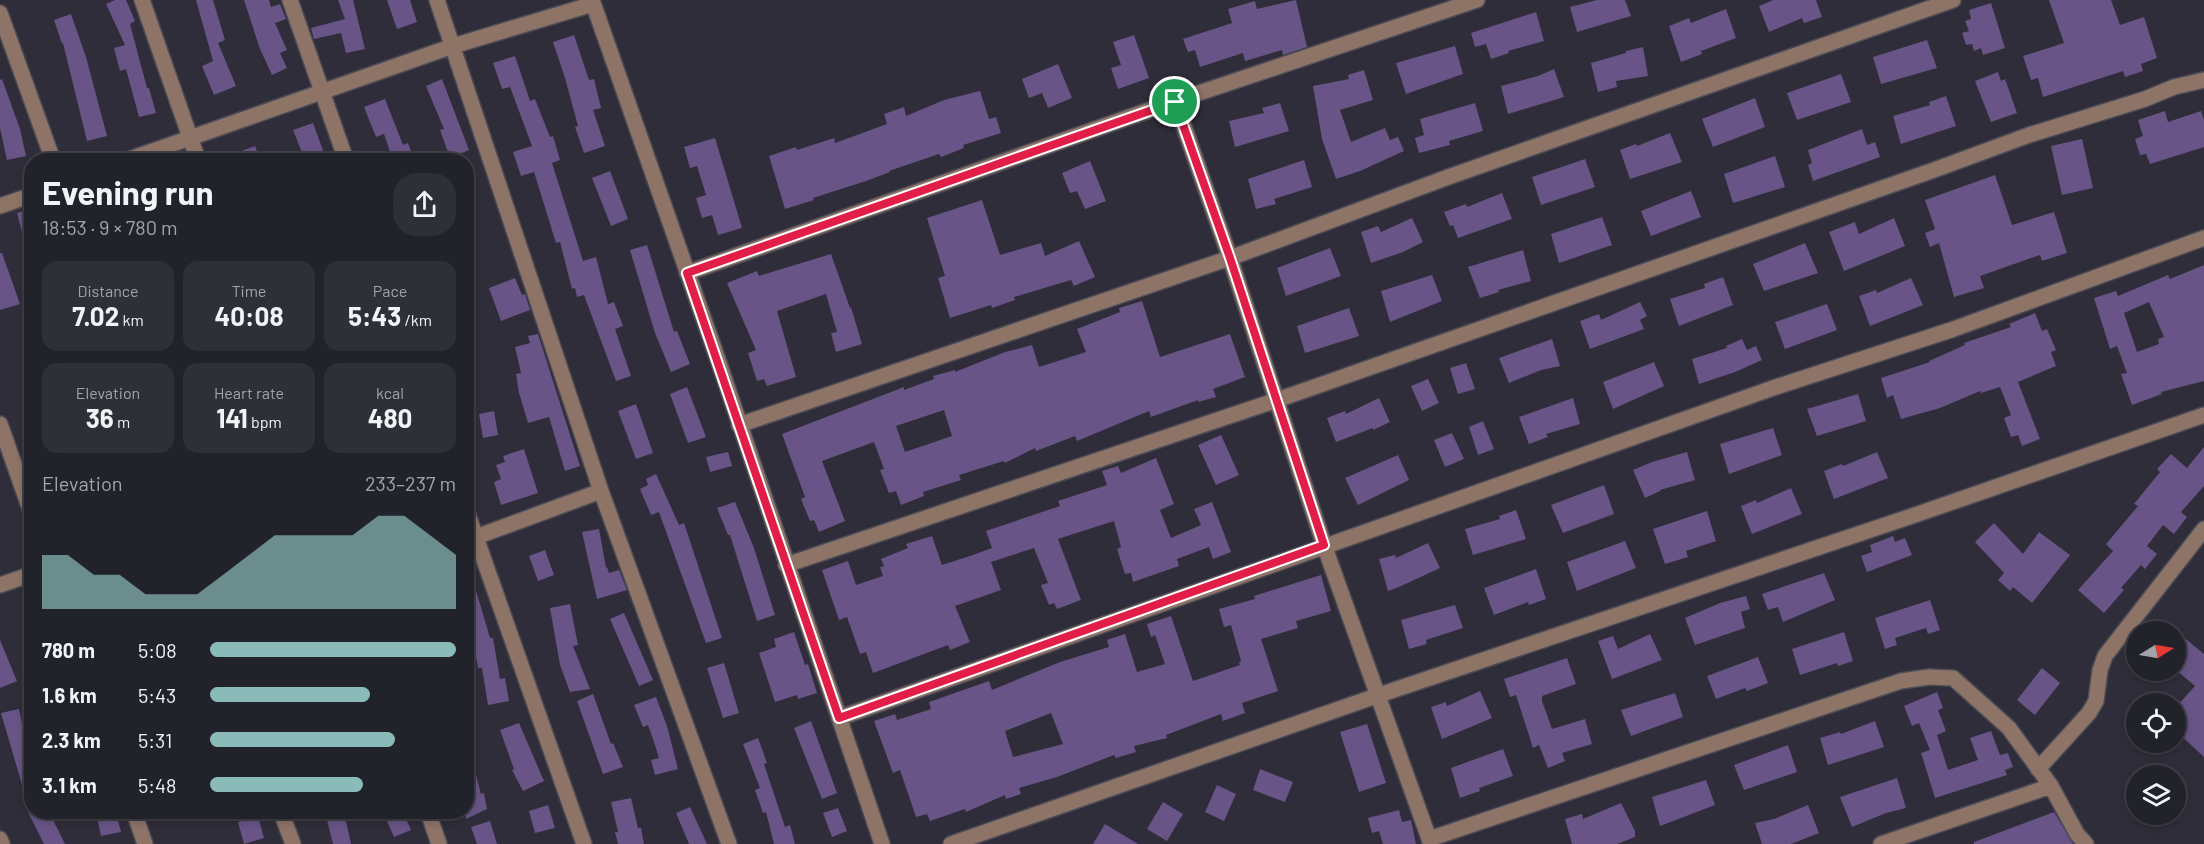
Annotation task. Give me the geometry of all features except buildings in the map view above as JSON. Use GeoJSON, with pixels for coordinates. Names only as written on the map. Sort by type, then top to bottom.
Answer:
{"type":"FeatureCollection","features":[{"type":"Feature","properties":{"kind":"street"},"geometry":{"type":"LineString","coordinates":[[142,0],[195,153]]}},
{"type":"Feature","properties":{"kind":"street"},"geometry":{"type":"LineString","coordinates":[[290,0],[344,153]]}},
{"type":"Feature","properties":{"kind":"street"},"geometry":{"type":"LineString","coordinates":[[437,0],[601,490],[729,844]]}},
{"type":"Feature","properties":{"kind":"street"},"geometry":{"type":"LineString","coordinates":[[687,273],[1175,102],[1477,0]]}},
{"type":"Feature","properties":{"kind":"street"},"geometry":{"type":"LineString","coordinates":[[739,425],[1230,258],[1451,176],[1953,0]]}},
{"type":"Feature","properties":{"kind":"street"},"geometry":{"type":"LineString","coordinates":[[147,153],[453,46],[593,2],[882,844]]}},
{"type":"Feature","properties":{"kind":"street"},"geometry":{"type":"LineString","coordinates":[[0,13],[50,153]]}},
{"type":"Feature","properties":{"kind":"street"},"geometry":{"type":"LineString","coordinates":[[786,565],[1276,400],[2029,135],[2145,99],[2174,87],[2204,80]]}},
{"type":"Feature","properties":{"kind":"street"},"geometry":{"type":"LineString","coordinates":[[1175,102],[1230,258],[1324,545],[1430,842],[1902,681],[1929,676],[1953,678],[2009,728],[2051,786],[2077,834],[2086,844]]}},
{"type":"Feature","properties":{"kind":"street"},"geometry":{"type":"LineString","coordinates":[[0,206],[24,198]]}},
{"type":"Feature","properties":{"kind":"street"},"geometry":{"type":"LineString","coordinates":[[839,718],[1773,388],[1951,330],[2204,238]]}},
{"type":"Feature","properties":{"kind":"street"},"geometry":{"type":"LineString","coordinates":[[951,844],[1379,695],[2204,415]]}},
{"type":"Feature","properties":{"kind":"street"},"geometry":{"type":"LineString","coordinates":[[0,424],[24,492]]}},
{"type":"Feature","properties":{"kind":"street"},"geometry":{"type":"LineString","coordinates":[[476,537],[601,490]]}},
{"type":"Feature","properties":{"kind":"street"},"geometry":{"type":"LineString","coordinates":[[2038,769],[2089,713],[2096,701],[2105,656],[2204,529]]}},
{"type":"Feature","properties":{"kind":"street"},"geometry":{"type":"LineString","coordinates":[[474,531],[584,844]]}},
{"type":"Feature","properties":{"kind":"street"},"geometry":{"type":"LineString","coordinates":[[0,585],[24,577]]}},
{"type":"Feature","properties":{"kind":"street"},"geometry":{"type":"LineString","coordinates":[[1881,844],[2051,786]]}},
{"type":"Feature","properties":{"kind":"street"},"geometry":{"type":"LineString","coordinates":[[136,819],[145,844]]}},
{"type":"Feature","properties":{"kind":"street"},"geometry":{"type":"LineString","coordinates":[[284,819],[293,844]]}},
{"type":"Feature","properties":{"kind":"street"},"geometry":{"type":"LineString","coordinates":[[430,819],[439,844]]}},
{"type":"Feature","properties":{"kind":"street"},"geometry":{"type":"LineString","coordinates":[[0,839],[2,844]]}},
{"type":"Feature","properties":{"kind":"route"},"geometry":{"type":"LineString","coordinates":[[1175,102],[1230,258],[1324,545],[839,718],[687,273],[1175,102]]}}]}
